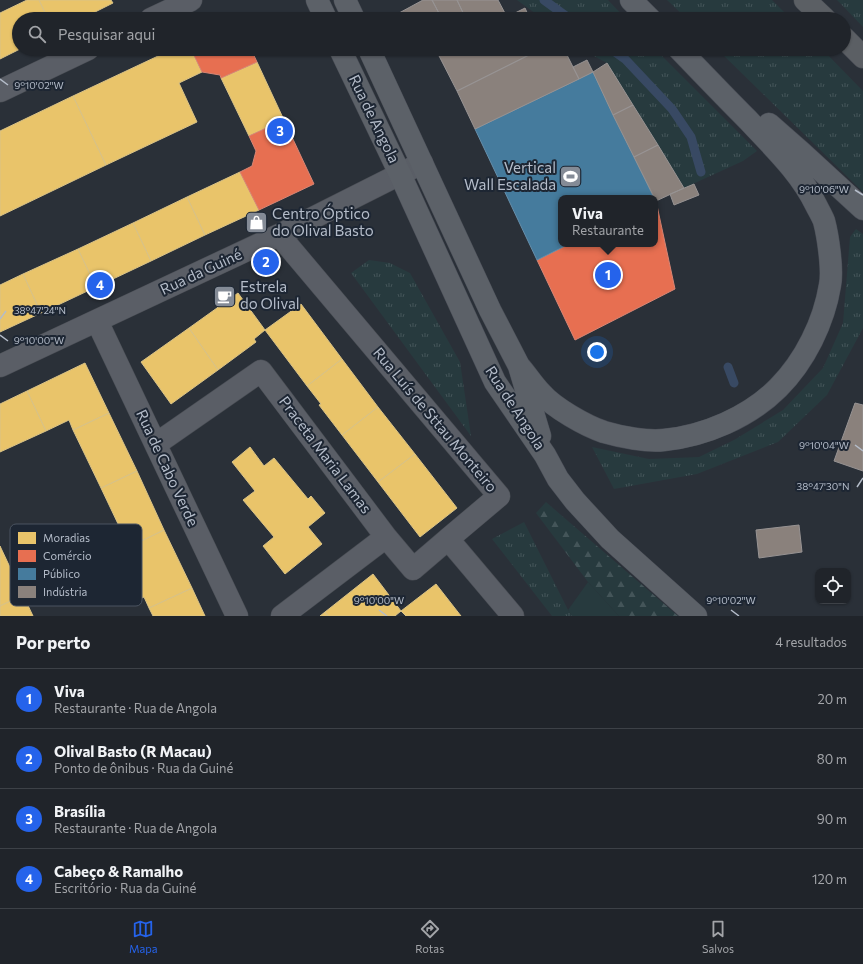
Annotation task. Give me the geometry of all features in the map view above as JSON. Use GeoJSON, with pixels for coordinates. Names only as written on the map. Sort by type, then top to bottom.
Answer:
{"type":"FeatureCollection","features":[{"type":"Feature","properties":{"kind":"highway"},"geometry":{"type":"LineString","coordinates":[[805,0],[818,12]]}},
{"type":"Feature","properties":{"kind":"highway"},"geometry":{"type":"LineString","coordinates":[[851,45],[863,57]]}},
{"type":"Feature","properties":{"kind":"main road"},"geometry":{"type":"LineString","coordinates":[[317,0],[323,12]]}},
{"type":"Feature","properties":{"kind":"main road"},"geometry":{"type":"LineString","coordinates":[[345,0],[351,12]]}},
{"type":"Feature","properties":{"kind":"main road"},"geometry":{"type":"LineString","coordinates":[[631,0],[643,12]]}},
{"type":"Feature","properties":{"kind":"main road","name":"Rua de Angola"},"geometry":{"type":"LineString","coordinates":[[343,56],[400,174],[495,382],[545,455]]}},
{"type":"Feature","properties":{"kind":"main road","name":"Rua de Angola"},"geometry":{"type":"LineString","coordinates":[[372,56],[490,310],[519,366],[545,455]]}},
{"type":"Feature","properties":{"kind":"main road"},"geometry":{"type":"LineString","coordinates":[[519,366],[542,395],[563,411],[579,420],[604,432],[634,438],[663,440],[694,434],[725,424],[754,407],[778,388],[798,364],[812,340],[824,309],[830,283],[829,250],[824,220],[811,194],[789,163],[686,56]]}},
{"type":"Feature","properties":{"kind":"main road"},"geometry":{"type":"LineString","coordinates":[[690,56],[802,153],[863,209]]}},
{"type":"Feature","properties":{"kind":"main road"},"geometry":{"type":"LineString","coordinates":[[545,455],[558,479],[575,501],[610,539],[696,616]]}},
{"type":"Feature","properties":{"kind":"street"},"geometry":{"type":"LineString","coordinates":[[166,12],[191,0]]}},
{"type":"Feature","properties":{"kind":"street"},"geometry":{"type":"LineString","coordinates":[[0,91],[73,56]]}},
{"type":"Feature","properties":{"kind":"street","name":"Rua da Guiné"},"geometry":{"type":"LineString","coordinates":[[0,366],[279,235],[422,163]]}},
{"type":"Feature","properties":{"kind":"street","name":"Rua Luís de Sttau Monteiro"},"geometry":{"type":"LineString","coordinates":[[279,235],[499,496],[448,539]]}},
{"type":"Feature","properties":{"kind":"street","name":"Rua de Cabo Verde"},"geometry":{"type":"LineString","coordinates":[[97,321],[237,616]]}},
{"type":"Feature","properties":{"kind":"street","name":"Praceta Maria Lamas"},"geometry":{"type":"LineString","coordinates":[[156,444],[261,371],[386,537]]}},
{"type":"Feature","properties":{"kind":"street"},"geometry":{"type":"LineString","coordinates":[[282,616],[386,537],[413,569],[448,539],[513,616]]}},
{"type":"Feature","properties":{"kind":"green space"},"geometry":{"type":"Polygon","coordinates":[[[517,0],[608,0],[619,12],[533,12],[517,0]]]}},
{"type":"Feature","properties":{"kind":"green space"},"geometry":{"type":"Polygon","coordinates":[[[667,0],[772,0],[784,12],[680,12],[667,0]]]}},
{"type":"Feature","properties":{"kind":"green space"},"geometry":{"type":"Polygon","coordinates":[[[837,0],[863,0],[863,27],[851,14],[851,12],[849,12],[837,0]]]}},
{"type":"Feature","properties":{"kind":"green space"},"geometry":{"type":"Polygon","coordinates":[[[594,56],[662,56],[757,151],[743,161],[684,188],[607,63],[594,56]]]}},
{"type":"Feature","properties":{"kind":"green space"},"geometry":{"type":"Polygon","coordinates":[[[724,56],[829,56],[863,91],[863,192],[724,56]]]}},
{"type":"Feature","properties":{"kind":"green space"},"geometry":{"type":"Polygon","coordinates":[[[856,229],[863,234],[863,328],[827,395],[778,442],[697,474],[614,489],[592,447],[649,459],[699,457],[734,440],[783,410],[823,368],[843,323],[850,237],[856,229]]]}},
{"type":"Feature","properties":{"kind":"green space"},"geometry":{"type":"Polygon","coordinates":[[[369,260],[390,263],[410,273],[460,362],[471,436],[351,273],[369,260]]]}},
{"type":"Feature","properties":{"kind":"green space"},"geometry":{"type":"Polygon","coordinates":[[[546,502],[678,616],[619,616],[588,582],[536,513],[546,502]]]}},
{"type":"Feature","properties":{"kind":"green space"},"geometry":{"type":"Polygon","coordinates":[[[524,522],[572,616],[552,616],[492,539],[524,522]]]}},
{"type":"Feature","properties":{"kind":"green space"},"geometry":{"type":"Polygon","coordinates":[[[588,582],[619,616],[572,616],[568,610],[588,582]]]}},
{"type":"Feature","properties":{"kind":"building: Moradias"},"geometry":{"type":"Polygon","coordinates":[[[27,0],[39,0],[45,12],[12,12],[12,53],[0,59],[0,13],[27,0]]]}},
{"type":"Feature","properties":{"kind":"building: Moradias"},"geometry":{"type":"Polygon","coordinates":[[[39,0],[111,0],[113,3],[95,12],[45,12],[39,0]]]}},
{"type":"Feature","properties":{"kind":"building: Moradias"},"geometry":{"type":"Polygon","coordinates":[[[158,56],[194,56],[202,72],[179,83],[197,122],[106,165],[73,96],[158,56]]]}},
{"type":"Feature","properties":{"kind":"building: Moradias"},"geometry":{"type":"Polygon","coordinates":[[[257,62],[284,120],[249,136],[221,78],[257,62]]]}},
{"type":"Feature","properties":{"kind":"building: Moradias"},"geometry":{"type":"Polygon","coordinates":[[[73,96],[106,165],[0,216],[0,131],[73,96]]]}},
{"type":"Feature","properties":{"kind":"building: Moradias"},"geometry":{"type":"Polygon","coordinates":[[[240,172],[259,210],[205,235],[187,197],[240,172]]]}},
{"type":"Feature","properties":{"kind":"building: Moradias"},"geometry":{"type":"Polygon","coordinates":[[[187,197],[205,235],[151,261],[133,223],[187,197]]]}},
{"type":"Feature","properties":{"kind":"building: Moradias"},"geometry":{"type":"Polygon","coordinates":[[[133,223],[151,261],[96,287],[78,249],[133,223]]]}},
{"type":"Feature","properties":{"kind":"building: Moradias"},"geometry":{"type":"Polygon","coordinates":[[[78,249],[96,287],[41,313],[23,274],[78,249]]]}},
{"type":"Feature","properties":{"kind":"building: Moradias"},"geometry":{"type":"Polygon","coordinates":[[[23,274],[41,313],[0,332],[0,285],[23,274]]]}},
{"type":"Feature","properties":{"kind":"building: Moradias"},"geometry":{"type":"Polygon","coordinates":[[[238,293],[265,330],[254,339],[256,342],[218,370],[189,328],[238,293]]]}},
{"type":"Feature","properties":{"kind":"building: Moradias"},"geometry":{"type":"Polygon","coordinates":[[[301,304],[342,359],[307,386],[265,330],[301,304]]]}},
{"type":"Feature","properties":{"kind":"building: Moradias"},"geometry":{"type":"Polygon","coordinates":[[[189,328],[218,370],[171,404],[141,362],[189,328]]]}},
{"type":"Feature","properties":{"kind":"building: Moradias"},"geometry":{"type":"Polygon","coordinates":[[[342,359],[378,407],[342,435],[319,405],[321,404],[307,386],[342,359]]]}},
{"type":"Feature","properties":{"kind":"building: Moradias"},"geometry":{"type":"Polygon","coordinates":[[[85,363],[109,413],[73,430],[69,420],[46,431],[27,391],[85,363]]]}},
{"type":"Feature","properties":{"kind":"building: Moradias"},"geometry":{"type":"Polygon","coordinates":[[[27,391],[46,431],[0,452],[0,404],[27,391]]]}},
{"type":"Feature","properties":{"kind":"building: Moradias"},"geometry":{"type":"Polygon","coordinates":[[[378,407],[415,454],[378,482],[342,435],[378,407]]]}},
{"type":"Feature","properties":{"kind":"building: Moradias"},"geometry":{"type":"Polygon","coordinates":[[[109,413],[137,471],[101,488],[73,430],[109,413]]]}},
{"type":"Feature","properties":{"kind":"building: Moradias"},"geometry":{"type":"Polygon","coordinates":[[[250,447],[264,466],[274,458],[308,499],[311,496],[325,513],[308,527],[322,544],[285,574],[263,546],[274,537],[243,500],[255,491],[232,462],[250,447]]]}},
{"type":"Feature","properties":{"kind":"building: Moradias"},"geometry":{"type":"Polygon","coordinates":[[[415,454],[457,508],[420,537],[378,482],[415,454]]]}},
{"type":"Feature","properties":{"kind":"building: Moradias"},"geometry":{"type":"Polygon","coordinates":[[[137,471],[164,530],[142,541],[142,524],[118,524],[101,488],[137,471]]]}},
{"type":"Feature","properties":{"kind":"building: Moradias"},"geometry":{"type":"Polygon","coordinates":[[[164,530],[192,588],[149,608],[144,597],[142,598],[142,541],[164,530]]]}},
{"type":"Feature","properties":{"kind":"building: Moradias"},"geometry":{"type":"Polygon","coordinates":[[[0,546],[10,567],[10,601],[0,606],[0,546]]]}},
{"type":"Feature","properties":{"kind":"building: Moradias"},"geometry":{"type":"Polygon","coordinates":[[[373,574],[401,611],[395,616],[328,616],[325,612],[373,574]]]}},
{"type":"Feature","properties":{"kind":"building: Moradias"},"geometry":{"type":"Polygon","coordinates":[[[436,584],[461,616],[406,616],[401,611],[436,584]]]}},
{"type":"Feature","properties":{"kind":"building: Moradias"},"geometry":{"type":"Polygon","coordinates":[[[192,588],[205,616],[153,616],[149,608],[192,588]]]}},
{"type":"Feature","properties":{"kind":"building: Moradias"},"geometry":{"type":"Polygon","coordinates":[[[10,601],[10,606],[28,606],[33,616],[0,616],[0,606],[10,601]]]}},
{"type":"Feature","properties":{"kind":"building: Moradias"},"geometry":{"type":"Polygon","coordinates":[[[325,612],[328,616],[320,616],[325,612]]]}},
{"type":"Feature","properties":{"kind":"building: Comércio"},"geometry":{"type":"Polygon","coordinates":[[[194,56],[254,56],[257,62],[221,78],[220,75],[202,72],[194,56]]]}},
{"type":"Feature","properties":{"kind":"building: Comércio"},"geometry":{"type":"Polygon","coordinates":[[[284,120],[314,184],[259,210],[240,172],[252,166],[256,151],[249,136],[284,120]]]}},
{"type":"Feature","properties":{"kind":"building: Comércio"},"geometry":{"type":"Polygon","coordinates":[[[658,210],[675,289],[575,340],[537,260],[563,247],[658,247],[658,210]]]}},
{"type":"Feature","properties":{"kind":"building: Público","name":"Vertical Wall Escalada"},"geometry":{"type":"Polygon","coordinates":[[[593,72],[653,195],[558,195],[558,247],[563,247],[537,260],[475,129],[593,72]]]}},
{"type":"Feature","properties":{"kind":"building: Indústria"},"geometry":{"type":"Polygon","coordinates":[[[423,0],[432,0],[438,12],[401,12],[423,0]]]}},
{"type":"Feature","properties":{"kind":"building: Indústria"},"geometry":{"type":"Polygon","coordinates":[[[432,0],[457,0],[463,12],[438,12],[432,0]]]}},
{"type":"Feature","properties":{"kind":"building: Indústria"},"geometry":{"type":"Polygon","coordinates":[[[457,0],[498,0],[504,12],[463,12],[457,0]]]}},
{"type":"Feature","properties":{"kind":"building: Indústria"},"geometry":{"type":"Polygon","coordinates":[[[525,8],[527,12],[517,12],[525,8]]]}},
{"type":"Feature","properties":{"kind":"building: Indústria"},"geometry":{"type":"Polygon","coordinates":[[[439,56],[527,56],[457,91],[439,56]]]}},
{"type":"Feature","properties":{"kind":"building: Indústria"},"geometry":{"type":"Polygon","coordinates":[[[527,56],[568,56],[579,79],[475,129],[457,91],[527,56]]]}},
{"type":"Feature","properties":{"kind":"building: Indústria"},"geometry":{"type":"Polygon","coordinates":[[[587,60],[593,72],[579,79],[573,67],[587,60]]]}},
{"type":"Feature","properties":{"kind":"building: Indústria"},"geometry":{"type":"Polygon","coordinates":[[[607,63],[633,105],[613,115],[593,72],[607,63]]]}},
{"type":"Feature","properties":{"kind":"building: Indústria"},"geometry":{"type":"Polygon","coordinates":[[[633,105],[658,145],[634,157],[613,115],[633,105]]]}},
{"type":"Feature","properties":{"kind":"building: Indústria"},"geometry":{"type":"Polygon","coordinates":[[[658,145],[684,188],[658,200],[658,195],[653,195],[634,157],[658,145]]]}},
{"type":"Feature","properties":{"kind":"building: Indústria"},"geometry":{"type":"Polygon","coordinates":[[[694,184],[699,195],[674,205],[670,194],[694,184]]]}},
{"type":"Feature","properties":{"kind":"building: Indústria"},"geometry":{"type":"Polygon","coordinates":[[[855,403],[863,405],[863,471],[834,461],[855,403]]]}},
{"type":"Feature","properties":{"kind":"building: Indústria"},"geometry":{"type":"Polygon","coordinates":[[[799,525],[802,552],[759,558],[756,530],[799,525]]]}},
{"type":"Feature","properties":{"kind":"waterway"},"geometry":{"type":"LineString","coordinates":[[544,0],[560,12]]}},
{"type":"Feature","properties":{"kind":"waterway"},"geometry":{"type":"LineString","coordinates":[[621,56],[672,109],[691,137],[701,172]]}},
{"type":"Feature","properties":{"kind":"waterway"},"geometry":{"type":"LineString","coordinates":[[728,367],[734,383]]}},
{"type":"Feature","properties":{"kind":"place","name":"Brasília"},"geometry":{"type":"Point","coordinates":[280,131]}},
{"type":"Feature","properties":{"kind":"place","name":"Vertical Wall Escalada"},"geometry":{"type":"Point","coordinates":[571,177]}},
{"type":"Feature","properties":{"kind":"place","name":"Centro Óptico do Olival Basto"},"geometry":{"type":"Point","coordinates":[256,223]}},
{"type":"Feature","properties":{"kind":"place","name":"Olival Basto (R Macau)"},"geometry":{"type":"Point","coordinates":[266,262]}},
{"type":"Feature","properties":{"kind":"place","name":"Viva"},"geometry":{"type":"Point","coordinates":[608,275]}},
{"type":"Feature","properties":{"kind":"place","name":"Cabeço & Ramalho"},"geometry":{"type":"Point","coordinates":[100,285]}},
{"type":"Feature","properties":{"kind":"place","name":"Estrela do Olival"},"geometry":{"type":"Point","coordinates":[225,296]}}]}
